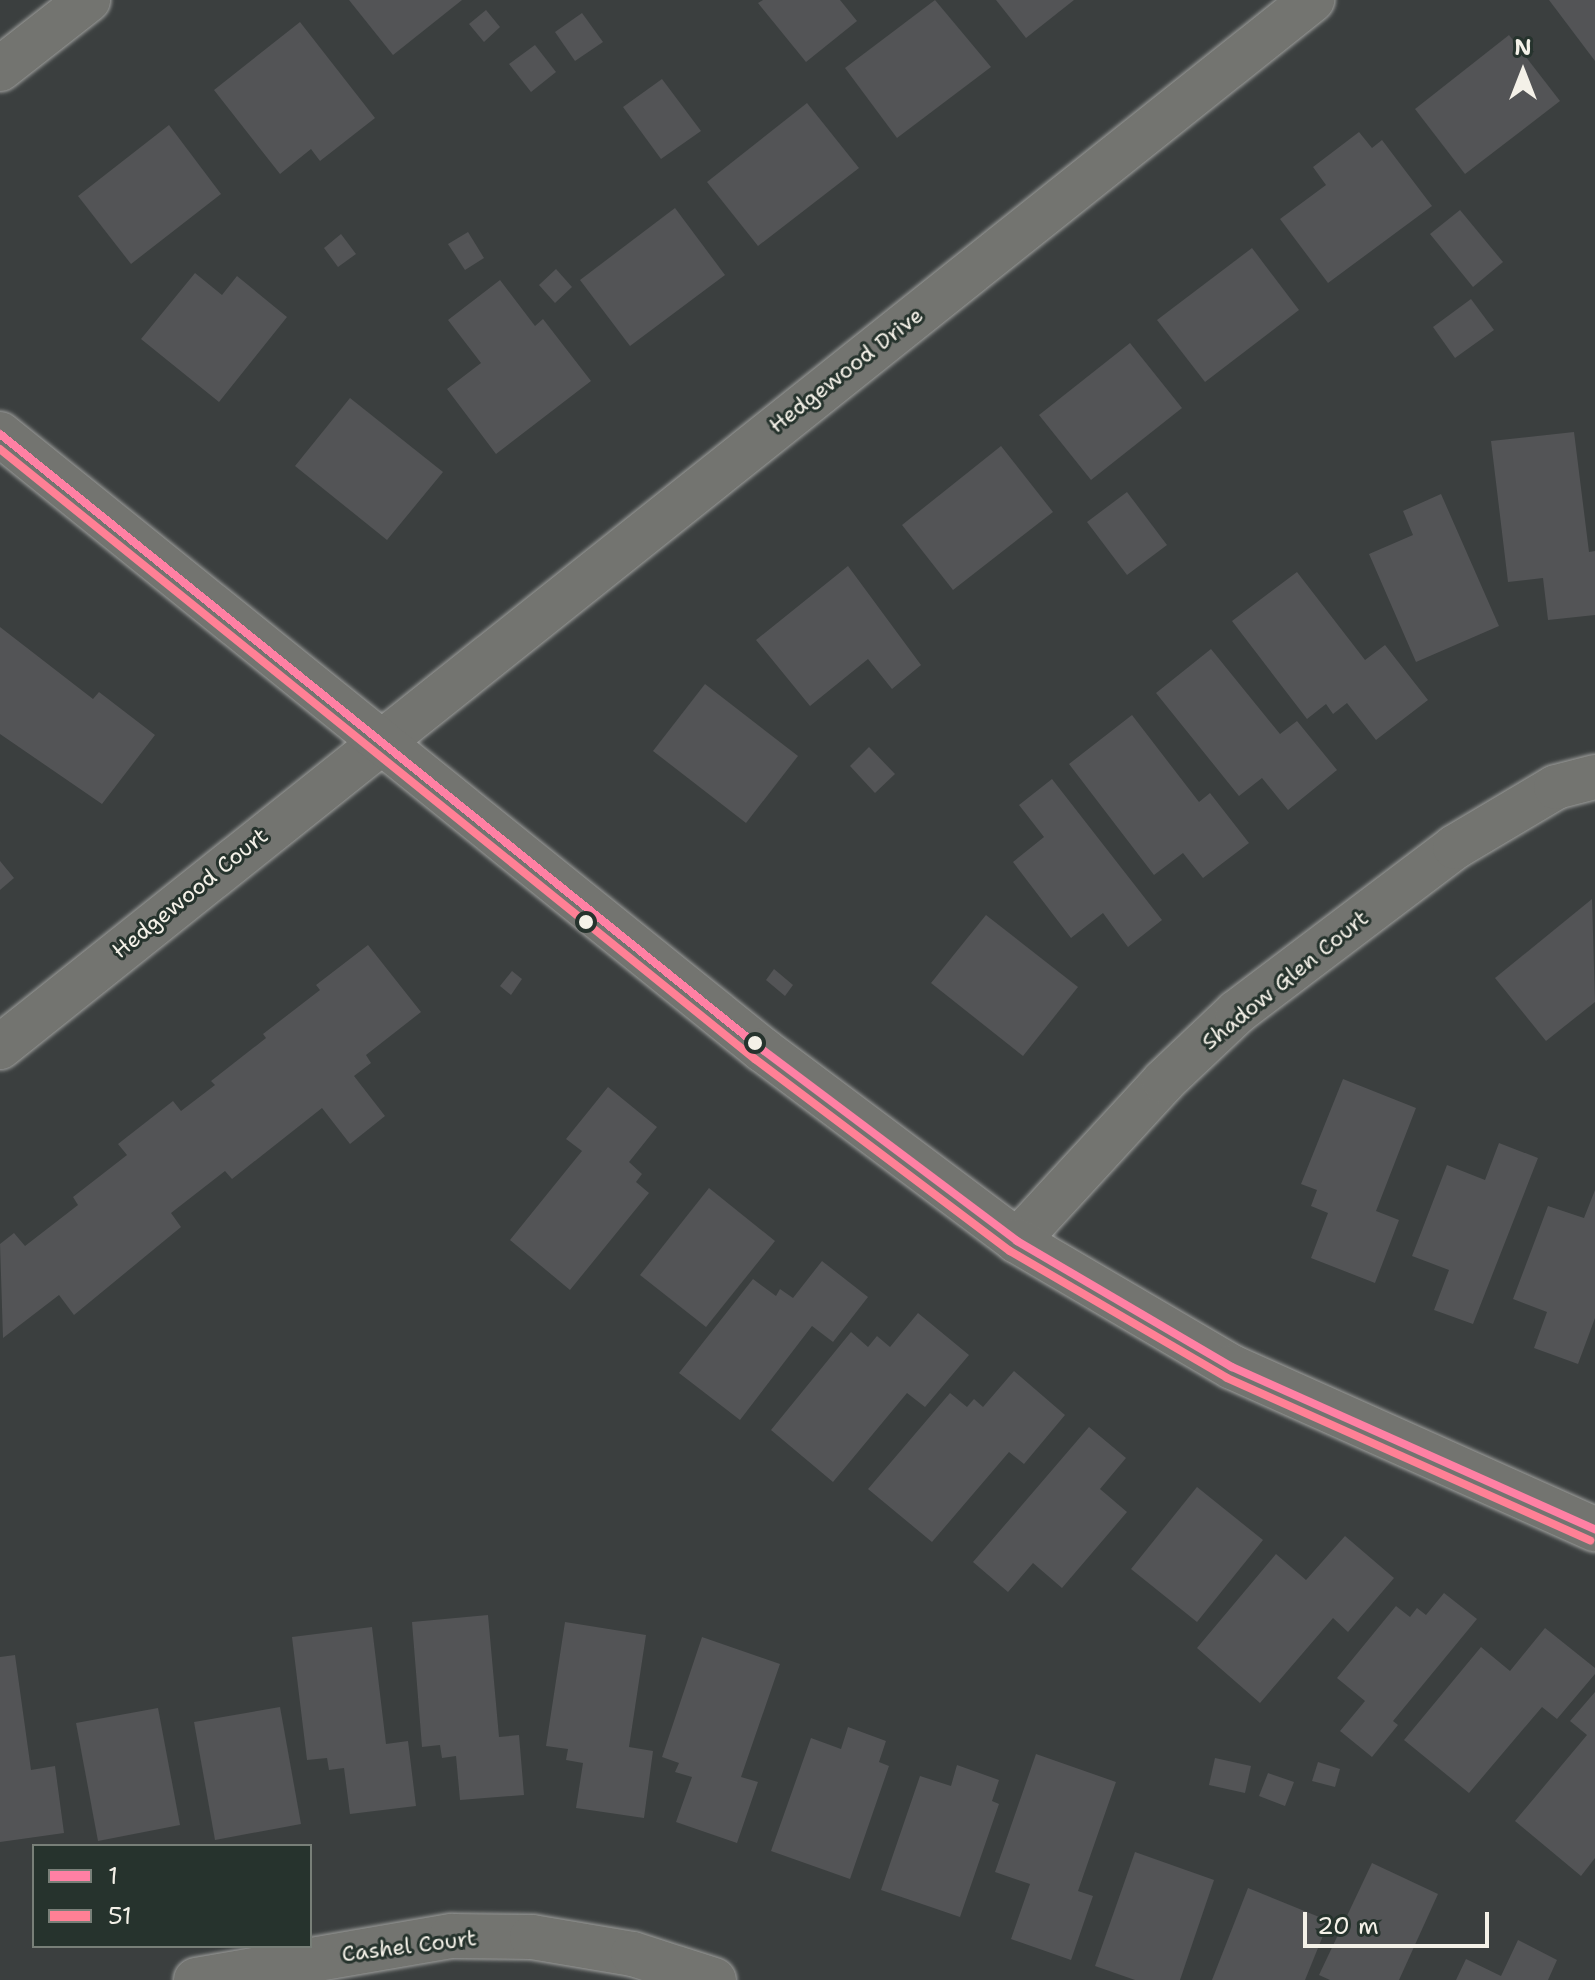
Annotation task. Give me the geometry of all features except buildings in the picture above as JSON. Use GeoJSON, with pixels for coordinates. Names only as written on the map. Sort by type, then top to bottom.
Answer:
{"type":"FeatureCollection","features":[{"type":"Feature","properties":{"kind":"street"},"geometry":{"type":"LineString","coordinates":[[0,69],[88,0]]}},
{"type":"Feature","properties":{"kind":"street","name":"Hedgewood Drive"},"geometry":{"type":"LineString","coordinates":[[381,739],[1312,0]]}},
{"type":"Feature","properties":{"kind":"street"},"geometry":{"type":"LineString","coordinates":[[0,434],[763,1050],[1017,1241],[1232,1367],[1595,1529]]}},
{"type":"Feature","properties":{"kind":"street","name":"Hedgewood Court"},"geometry":{"type":"LineString","coordinates":[[0,1047],[381,739]]}},
{"type":"Feature","properties":{"kind":"street","name":"Shadow Glen Court"},"geometry":{"type":"LineString","coordinates":[[1017,1241],[1164,1081],[1237,1012],[1455,847],[1556,787],[1595,777]]}},
{"type":"Feature","properties":{"kind":"street","name":"Cashel Court"},"geometry":{"type":"LineString","coordinates":[[196,1980],[452,1936],[532,1937],[604,1949],[714,1980]]}},
{"type":"Feature","properties":{"kind":"transit line","name":"1"},"geometry":{"type":"LineString","coordinates":[[0,434],[763,1050],[1017,1241],[1232,1367],[1595,1529]]}},
{"type":"Feature","properties":{"kind":"transit line","name":"51"},"geometry":{"type":"LineString","coordinates":[[0,449],[755,1059],[1010,1251],[1227,1378],[1590,1540]]}}]}
